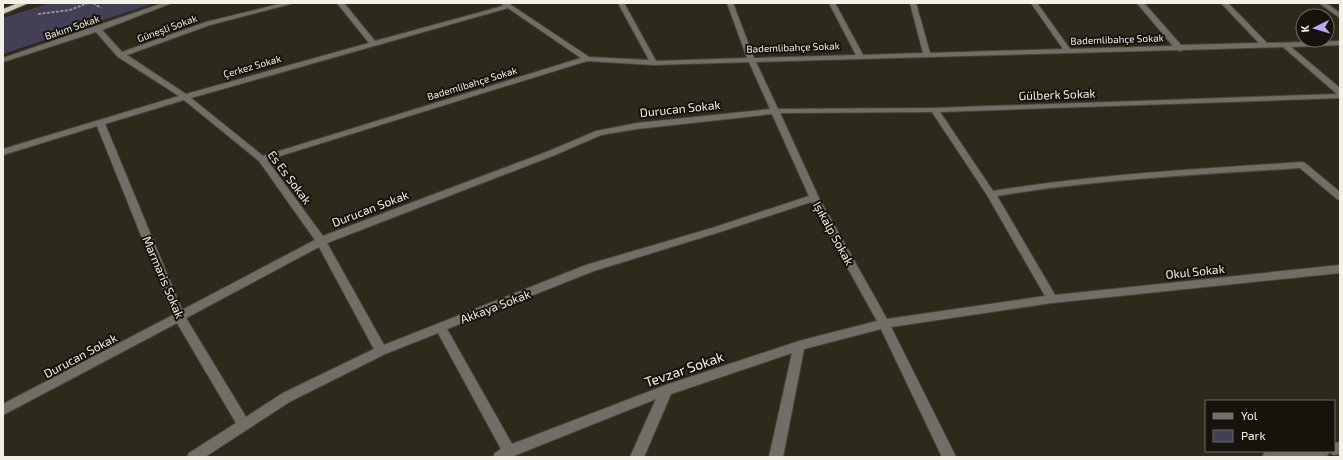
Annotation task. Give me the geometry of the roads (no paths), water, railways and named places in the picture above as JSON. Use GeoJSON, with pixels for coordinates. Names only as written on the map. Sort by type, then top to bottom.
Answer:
{"type":"FeatureCollection","features":[{"type":"Feature","properties":{"kind":"highway"},"geometry":{"type":"LineString","coordinates":[[3,8],[21,3]]}},
{"type":"Feature","properties":{"kind":"highway"},"geometry":{"type":"LineString","coordinates":[[3,12],[25,3]]}},
{"type":"Feature","properties":{"kind":"street","name":"Bakım Sokak"},"geometry":{"type":"LineString","coordinates":[[3,60],[97,29],[169,3]]}},
{"type":"Feature","properties":{"kind":"street","name":"Güneşli Sokak"},"geometry":{"type":"LineString","coordinates":[[122,55],[208,24],[291,3]]}},
{"type":"Feature","properties":{"kind":"street"},"geometry":{"type":"LineString","coordinates":[[340,3],[373,44]]}},
{"type":"Feature","properties":{"kind":"street"},"geometry":{"type":"LineString","coordinates":[[621,3],[654,63]]}},
{"type":"Feature","properties":{"kind":"street","name":"Işıkalp Sokak"},"geometry":{"type":"LineString","coordinates":[[730,3],[751,59],[814,198],[884,324],[949,457]]}},
{"type":"Feature","properties":{"kind":"street"},"geometry":{"type":"LineString","coordinates":[[832,3],[860,56]]}},
{"type":"Feature","properties":{"kind":"street"},"geometry":{"type":"LineString","coordinates":[[913,3],[928,55]]}},
{"type":"Feature","properties":{"kind":"street"},"geometry":{"type":"LineString","coordinates":[[1034,3],[1069,52]]}},
{"type":"Feature","properties":{"kind":"street"},"geometry":{"type":"LineString","coordinates":[[1140,3],[1180,49]]}},
{"type":"Feature","properties":{"kind":"street"},"geometry":{"type":"LineString","coordinates":[[1224,3],[1265,45]]}},
{"type":"Feature","properties":{"kind":"street"},"geometry":{"type":"LineString","coordinates":[[1322,3],[1340,16]]}},
{"type":"Feature","properties":{"kind":"street"},"geometry":{"type":"LineString","coordinates":[[506,5],[587,59]]}},
{"type":"Feature","properties":{"kind":"street","name":"Çerkez Sokak"},"geometry":{"type":"LineString","coordinates":[[3,152],[185,97],[506,5]]}},
{"type":"Feature","properties":{"kind":"street","name":"Es Es Sokak"},"geometry":{"type":"LineString","coordinates":[[97,29],[122,55],[185,97],[262,159],[321,241],[381,351]]}},
{"type":"Feature","properties":{"kind":"street","name":"Bademlibahçe Sokak"},"geometry":{"type":"LineString","coordinates":[[262,159],[587,59],[654,63],[860,56],[1180,49],[1340,43]]}},
{"type":"Feature","properties":{"kind":"street"},"geometry":{"type":"LineString","coordinates":[[1285,45],[1340,92]]}},
{"type":"Feature","properties":{"kind":"street","name":"Gülberk Sokak"},"geometry":{"type":"LineString","coordinates":[[775,111],[934,110],[1340,96]]}},
{"type":"Feature","properties":{"kind":"street"},"geometry":{"type":"LineString","coordinates":[[934,110],[991,194],[1052,299]]}},
{"type":"Feature","properties":{"kind":"street","name":"Durucan Sokak"},"geometry":{"type":"LineString","coordinates":[[3,410],[321,241],[545,156],[599,133],[637,126],[775,111]]}},
{"type":"Feature","properties":{"kind":"street","name":"Marmaris Sokak"},"geometry":{"type":"LineString","coordinates":[[100,122],[179,316],[244,424]]}},
{"type":"Feature","properties":{"kind":"street"},"geometry":{"type":"LineString","coordinates":[[991,194],[1051,184],[1134,176],[1302,165],[1340,197]]}},
{"type":"Feature","properties":{"kind":"street","name":"Akkaya Sokak"},"geometry":{"type":"LineString","coordinates":[[194,457],[287,398],[381,351],[590,268],[716,230],[814,198]]}},
{"type":"Feature","properties":{"kind":"street","name":"Okul Sokak"},"geometry":{"type":"LineString","coordinates":[[884,324],[1052,299],[1340,269]]}},
{"type":"Feature","properties":{"kind":"street","name":"Tevzar Sokak"},"geometry":{"type":"LineString","coordinates":[[505,454],[666,390],[799,346],[884,324]]}},
{"type":"Feature","properties":{"kind":"street"},"geometry":{"type":"LineString","coordinates":[[440,327],[505,454]]}},
{"type":"Feature","properties":{"kind":"street"},"geometry":{"type":"LineString","coordinates":[[776,457],[799,346]]}},
{"type":"Feature","properties":{"kind":"street"},"geometry":{"type":"LineString","coordinates":[[637,457],[666,390]]}},
{"type":"Feature","properties":{"kind":"street"},"geometry":{"type":"LineString","coordinates":[[1269,457],[1317,454]]}}]}
